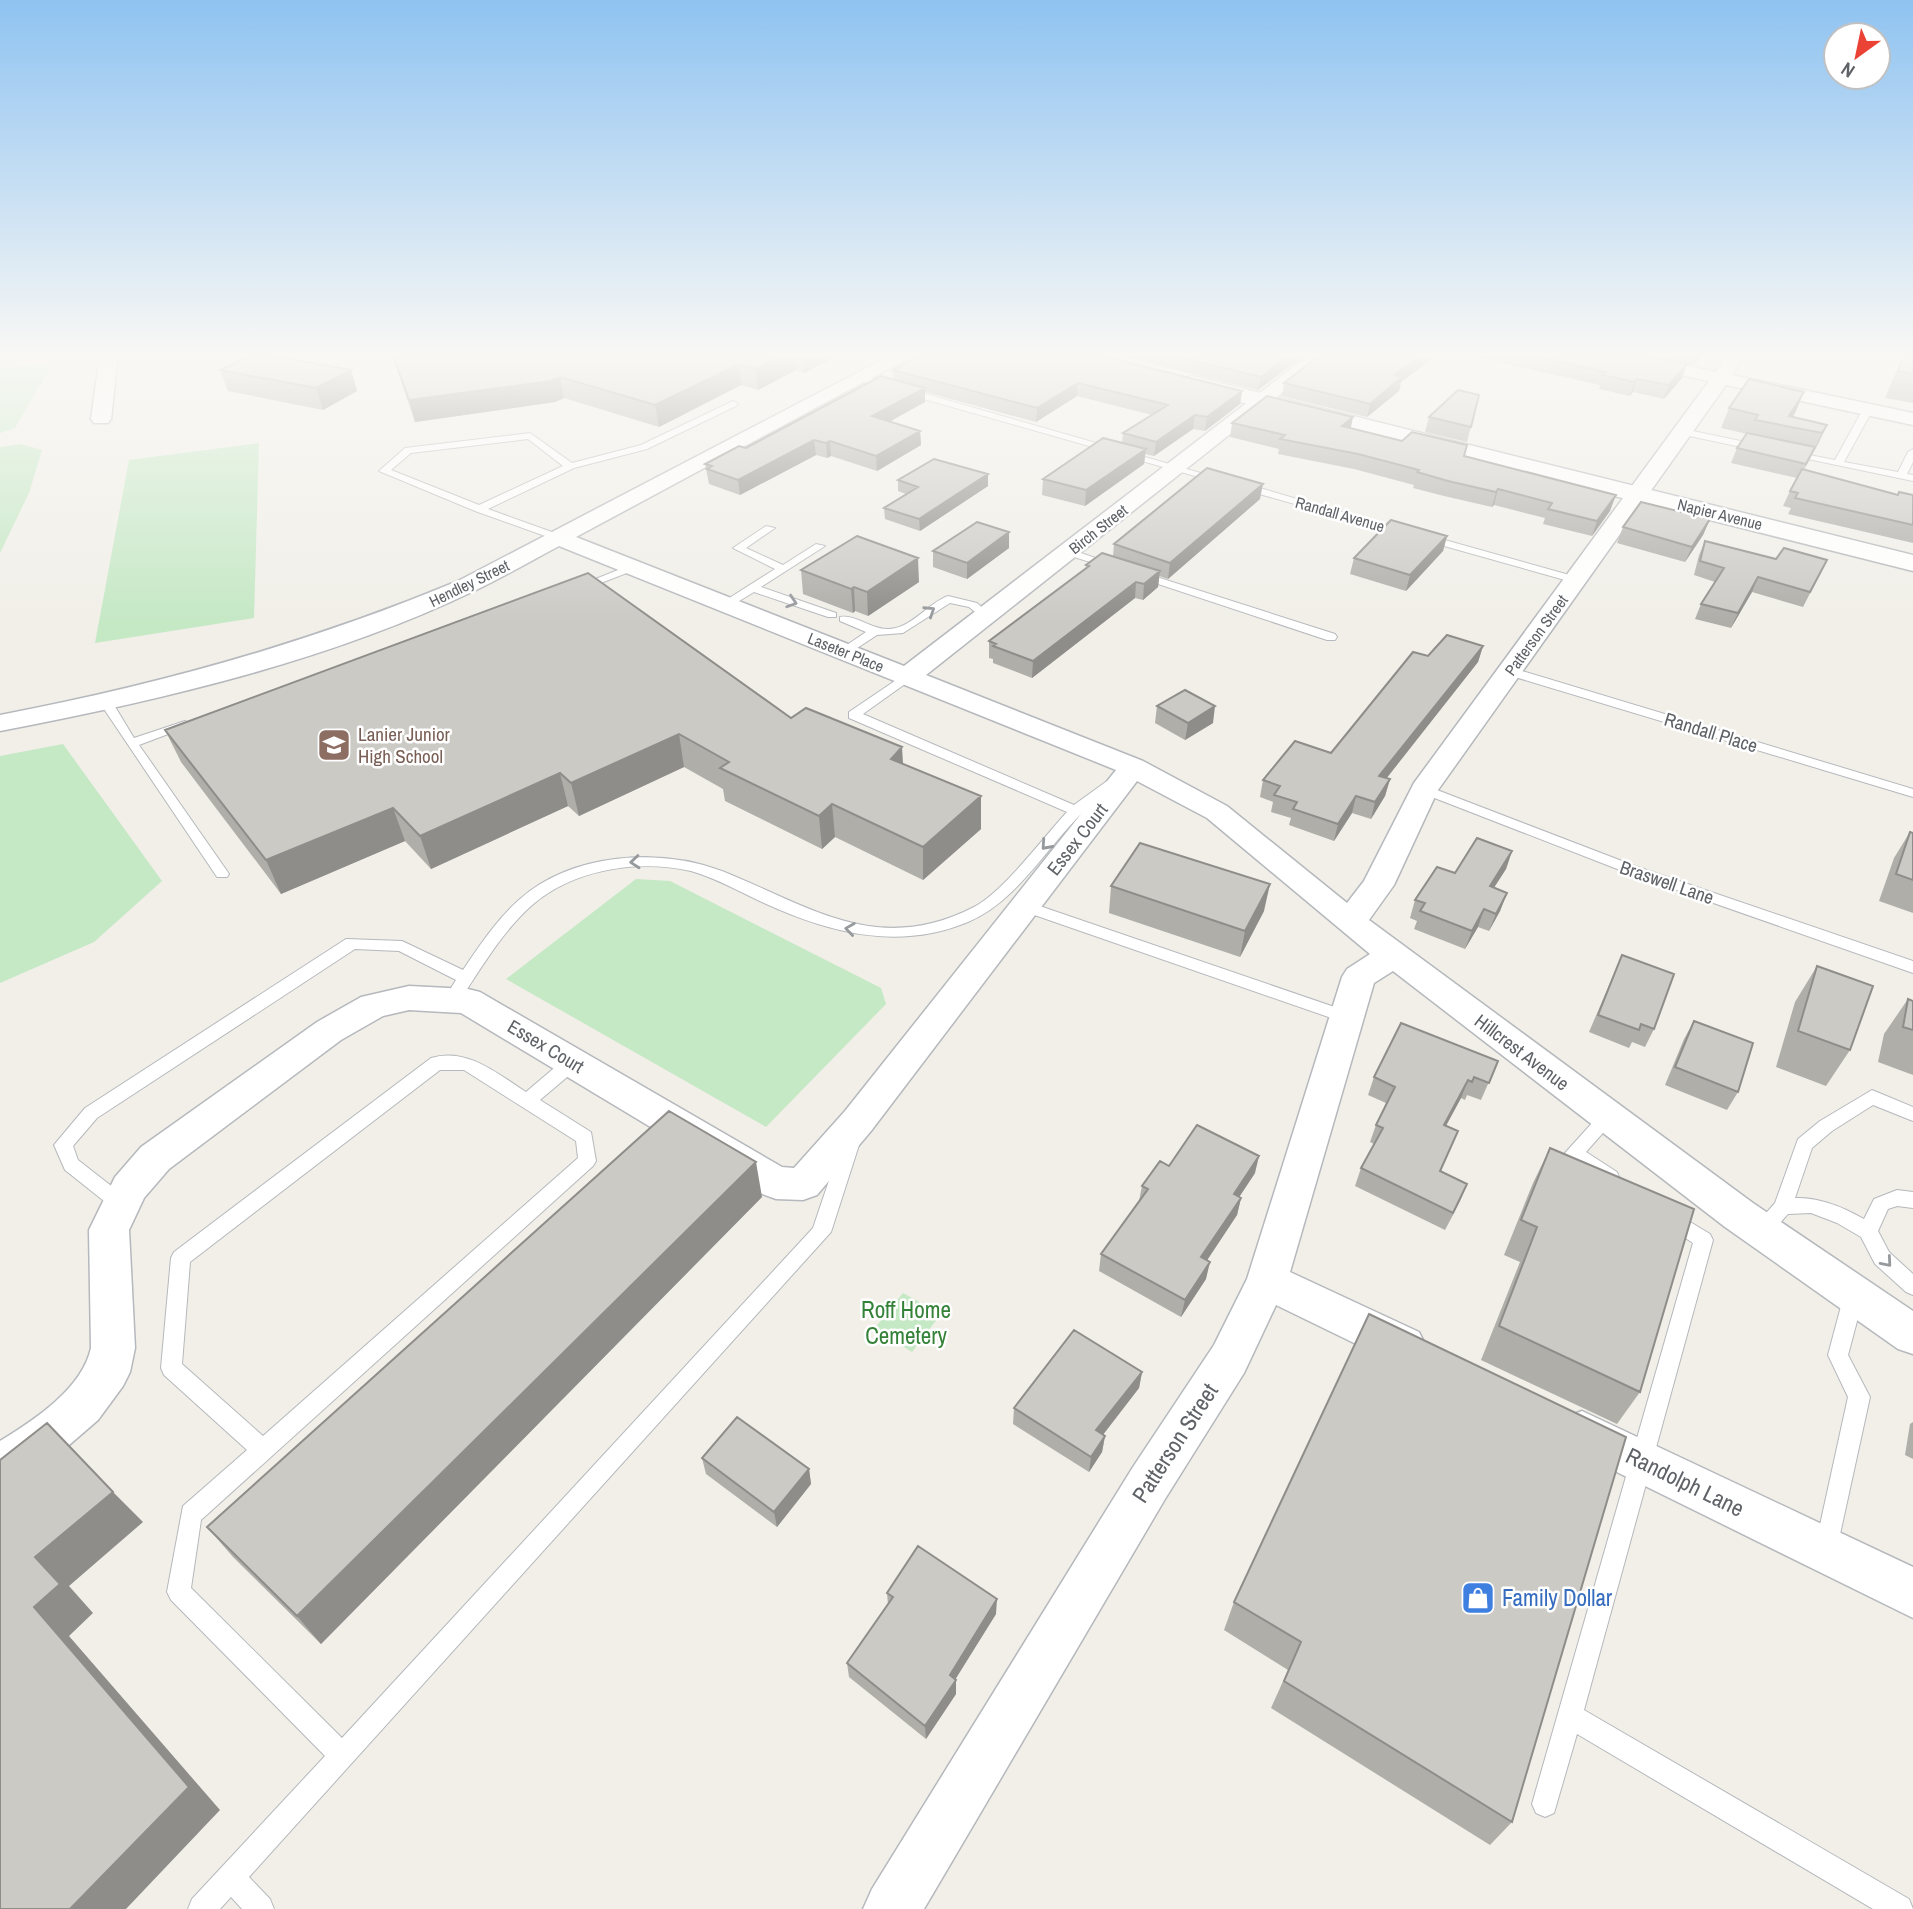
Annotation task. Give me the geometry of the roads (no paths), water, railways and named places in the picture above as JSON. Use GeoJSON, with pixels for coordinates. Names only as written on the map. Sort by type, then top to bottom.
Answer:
{"type":"FeatureCollection","features":[{"type":"Feature","properties":{"kind":"street","name":"Hendley Street"},"geometry":{"type":"LineString","coordinates":[[0,723],[106,703],[200,681],[312,648],[420,607],[559,538],[736,444]]}},
{"type":"Feature","properties":{"kind":"street","name":"Birch Street"},"geometry":{"type":"LineString","coordinates":[[908,676],[1207,444]]}},
{"type":"Feature","properties":{"kind":"street","name":"Napier Avenue"},"geometry":{"type":"LineString","coordinates":[[1436,444],[1913,563]]}},
{"type":"Feature","properties":{"kind":"street","name":"Patterson Street"},"geometry":{"type":"LineString","coordinates":[[1350,922],[1378,885],[1424,789],[1674,444]]}},
{"type":"Feature","properties":{"kind":"street","name":"Laseter Place"},"geometry":{"type":"LineString","coordinates":[[559,538],[1133,767]]}},
{"type":"Feature","properties":{"kind":"street","name":"Essex Court"},"geometry":{"type":"LineString","coordinates":[[0,1467],[38,1443],[82,1405],[108,1372],[113,1348],[109,1230],[129,1188],[155,1158],[329,1031],[373,1006],[459,988],[468,1001],[776,1183],[803,1184],[858,1121],[1133,767]]}},
{"type":"Feature","properties":{"kind":"street","name":"Hillcrest Avenue"},"geometry":{"type":"LineString","coordinates":[[1133,767],[1217,812],[1350,922],[1608,1117],[1772,1219],[1854,1295],[1913,1335]]}},
{"type":"Feature","properties":{"kind":"street","name":"Patterson Street"},"geometry":{"type":"LineString","coordinates":[[892,1909],[1149,1483],[1229,1359],[1267,1281],[1359,977],[1393,955]]}},
{"type":"Feature","properties":{"kind":"street"},"geometry":{"type":"LineString","coordinates":[[1267,1281],[1441,1364]]}},
{"type":"Feature","properties":{"kind":"street","name":"Randolph Lane"},"geometry":{"type":"LineString","coordinates":[[1541,1412],[1913,1593]]}},
{"type":"Feature","properties":{"kind":"lane"},"geometry":{"type":"LineString","coordinates":[[460,444],[408,450],[384,471],[559,538]]}},
{"type":"Feature","properties":{"kind":"lane"},"geometry":{"type":"LineString","coordinates":[[541,444],[570,466]]}},
{"type":"Feature","properties":{"kind":"lane"},"geometry":{"type":"LineString","coordinates":[[479,509],[570,466],[649,444]]}},
{"type":"Feature","properties":{"kind":"lane","name":"Randall Avenue"},"geometry":{"type":"LineString","coordinates":[[1092,444],[1576,580]]}},
{"type":"Feature","properties":{"kind":"lane"},"geometry":{"type":"LineString","coordinates":[[1742,444],[1913,478]]}},
{"type":"Feature","properties":{"kind":"lane"},"geometry":{"type":"LineString","coordinates":[[1838,464],[1849,444]]}},
{"type":"Feature","properties":{"kind":"lane"},"geometry":{"type":"LineString","coordinates":[[1901,476],[1913,452]]}},
{"type":"Feature","properties":{"kind":"lane"},"geometry":{"type":"LineString","coordinates":[[770,528],[738,548],[783,569]]}},
{"type":"Feature","properties":{"kind":"lane"},"geometry":{"type":"LineString","coordinates":[[727,604],[820,546]]}},
{"type":"Feature","properties":{"kind":"lane"},"geometry":{"type":"LineString","coordinates":[[1068,552],[1121,569]]}},
{"type":"Feature","properties":{"kind":"lane"},"geometry":{"type":"LineString","coordinates":[[568,593],[633,567]]}},
{"type":"Feature","properties":{"kind":"lane"},"geometry":{"type":"LineString","coordinates":[[1134,573],[1331,637]]}},
{"type":"Feature","properties":{"kind":"lane"},"geometry":{"type":"LineString","coordinates":[[752,588],[838,617],[873,632],[894,634],[948,599],[959,599],[973,605],[985,616]]}},
{"type":"Feature","properties":{"kind":"lane"},"geometry":{"type":"LineString","coordinates":[[844,651],[873,632]]}},
{"type":"Feature","properties":{"kind":"lane","name":"Randall Place"},"geometry":{"type":"LineString","coordinates":[[1509,671],[1913,793]]}},
{"type":"Feature","properties":{"kind":"lane"},"geometry":{"type":"LineString","coordinates":[[908,676],[854,715],[1076,811]]}},
{"type":"Feature","properties":{"kind":"lane"},"geometry":{"type":"LineString","coordinates":[[106,703],[222,874]]}},
{"type":"Feature","properties":{"kind":"lane"},"geometry":{"type":"LineString","coordinates":[[131,743],[203,720]]}},
{"type":"Feature","properties":{"kind":"lane"},"geometry":{"type":"LineString","coordinates":[[121,1204],[71,1165],[64,1146],[91,1113],[352,943],[402,946],[459,988],[495,936],[528,901],[561,881],[592,870],[640,860],[683,864],[715,874],[782,908],[839,928],[884,933],[933,928],[994,902],[1076,811],[1133,767]]}},
{"type":"Feature","properties":{"kind":"lane","name":"Braswell Lane"},"geometry":{"type":"LineString","coordinates":[[1424,789],[1630,869],[1913,967]]}},
{"type":"Feature","properties":{"kind":"lane"},"geometry":{"type":"LineString","coordinates":[[1025,906],[1346,1017]]}},
{"type":"Feature","properties":{"kind":"lane"},"geometry":{"type":"LineString","coordinates":[[526,1101],[573,1062]]}},
{"type":"Feature","properties":{"kind":"lane"},"geometry":{"type":"LineString","coordinates":[[263,1450],[171,1368],[181,1258],[437,1063],[467,1064],[584,1138],[587,1161],[263,1450],[191,1514],[179,1592],[341,1755]]}},
{"type":"Feature","properties":{"kind":"lane"},"geometry":{"type":"LineString","coordinates":[[1772,1219],[1804,1144],[1826,1126],[1872,1097],[1913,1114]]}},
{"type":"Feature","properties":{"kind":"lane"},"geometry":{"type":"LineString","coordinates":[[1608,1117],[1574,1153],[1628,1189]]}},
{"type":"Feature","properties":{"kind":"lane"},"geometry":{"type":"LineString","coordinates":[[202,1909],[821,1232],[858,1121]]}},
{"type":"Feature","properties":{"kind":"lane"},"geometry":{"type":"LineString","coordinates":[[1868,1231],[1881,1204],[1897,1198],[1913,1200]]}},
{"type":"Feature","properties":{"kind":"lane"},"geometry":{"type":"LineString","coordinates":[[1545,1804],[1703,1240],[1649,1204]]}},
{"type":"Feature","properties":{"kind":"lane"},"geometry":{"type":"LineString","coordinates":[[1772,1219],[1811,1205],[1844,1217],[1868,1231],[1882,1258],[1913,1286]]}},
{"type":"Feature","properties":{"kind":"lane"},"geometry":{"type":"LineString","coordinates":[[1826,1550],[1859,1397],[1839,1355],[1854,1295]]}},
{"type":"Feature","properties":{"kind":"lane"},"geometry":{"type":"LineString","coordinates":[[1570,1716],[1899,1909]]}},
{"type":"Feature","properties":{"kind":"lane"},"geometry":{"type":"LineString","coordinates":[[231,1877],[260,1909]]}},
{"type":"Feature","properties":{"kind":"place","name":"Lanier Junior High School"},"geometry":{"type":"Point","coordinates":[334,745]}},
{"type":"Feature","properties":{"kind":"place","name":"Family Dollar"},"geometry":{"type":"Point","coordinates":[1478,1598]}},
{"type":"Feature","properties":{"kind":"park label","name":"Roff Home Cemetery"},"geometry":{"type":"Point","coordinates":[906,1323]}}]}
